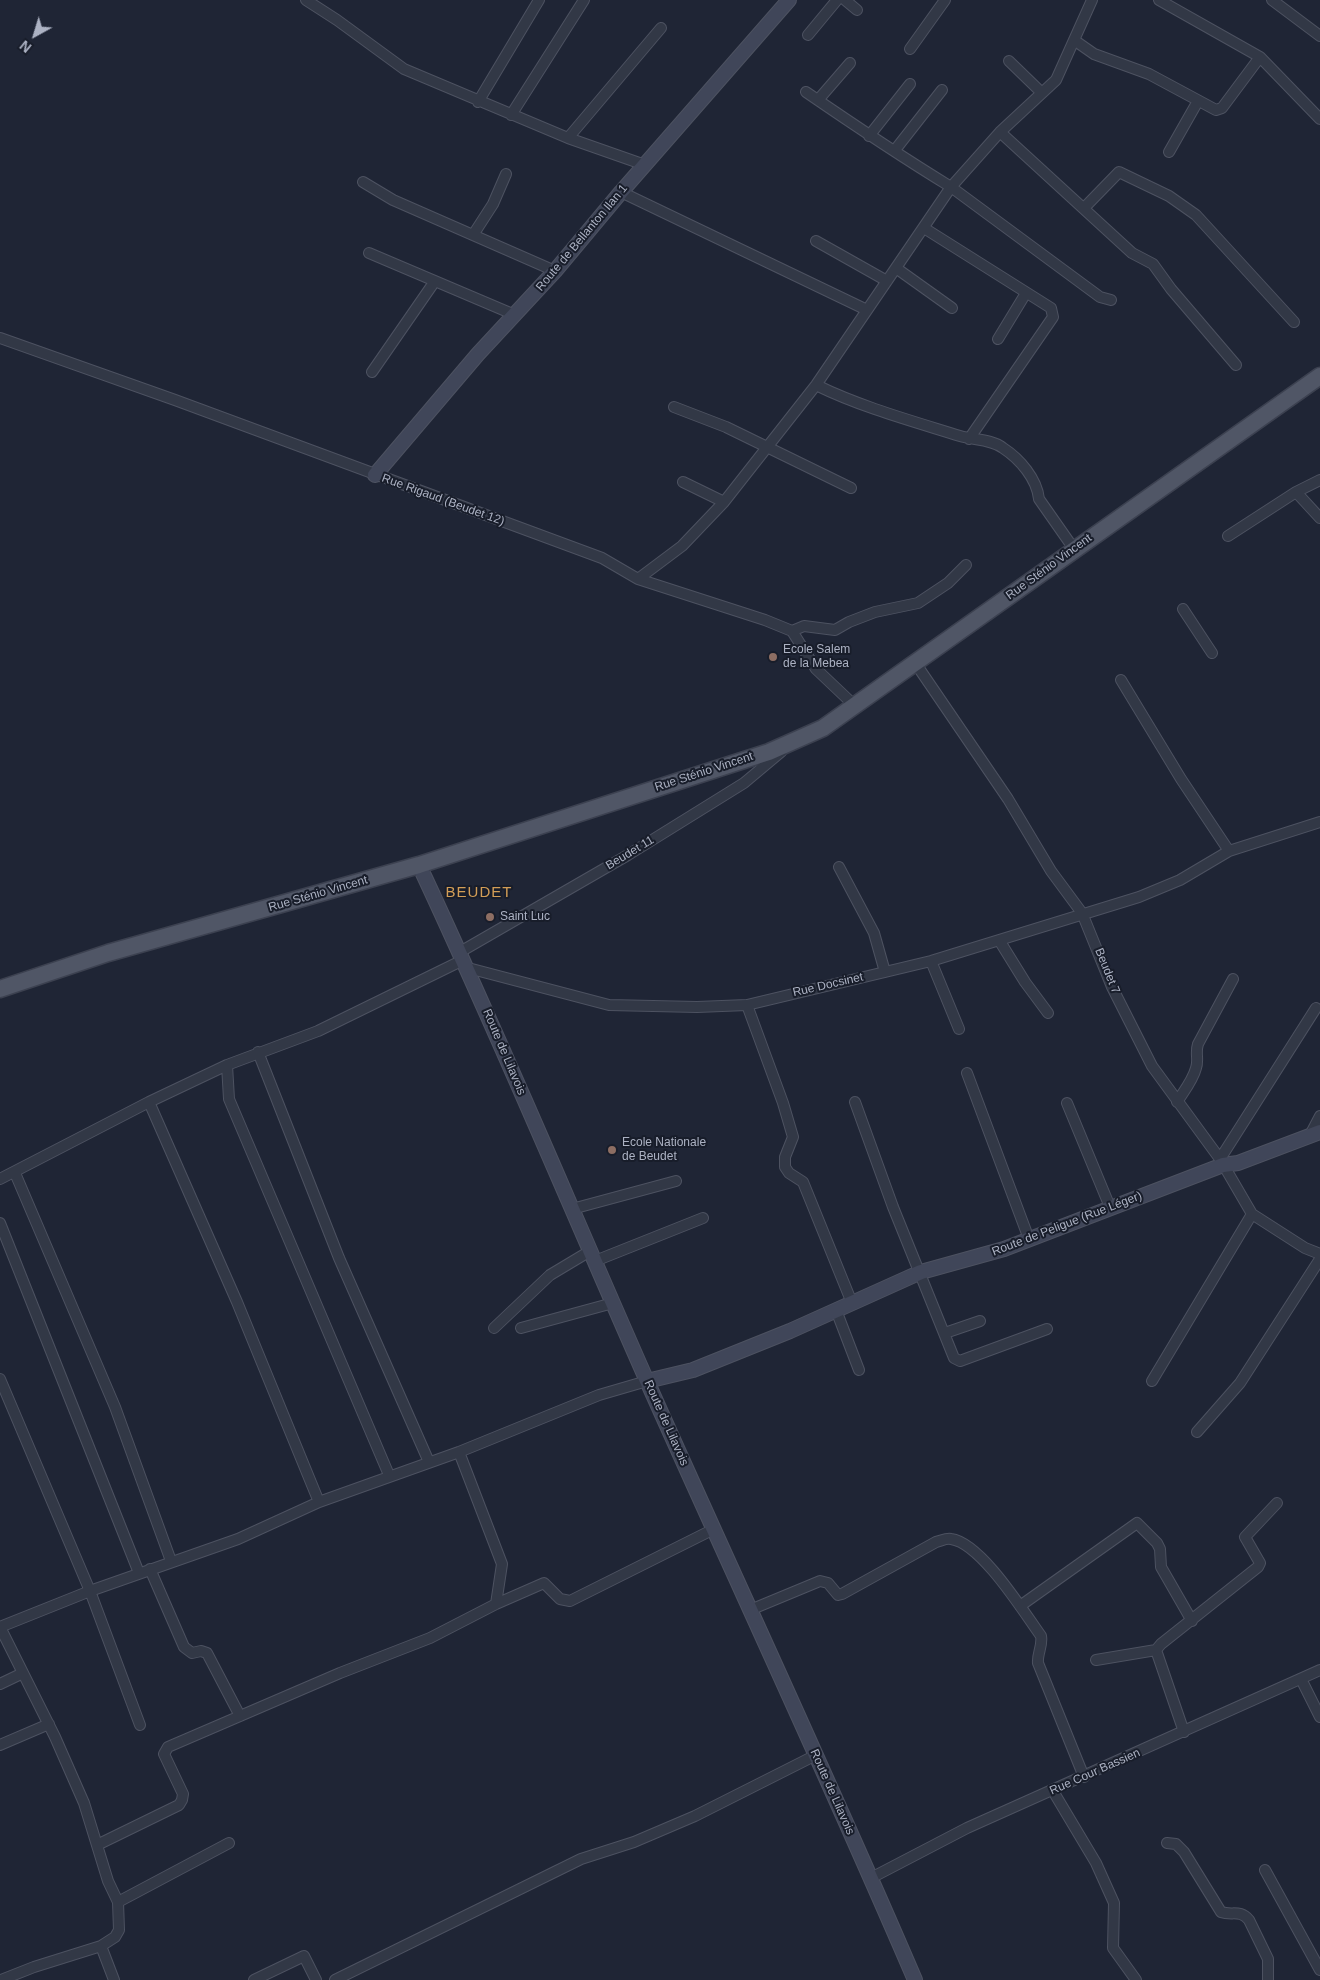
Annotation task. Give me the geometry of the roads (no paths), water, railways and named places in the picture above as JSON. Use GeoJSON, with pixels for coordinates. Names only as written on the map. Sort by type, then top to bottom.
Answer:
{"type":"FeatureCollection","features":[{"type":"Feature","properties":{"kind":"main road","name":"Rue Sténio Vincent"},"geometry":{"type":"LineString","coordinates":[[0,989],[108,953],[419,865],[769,752],[823,728],[916,664],[1074,549],[1320,376]]}},
{"type":"Feature","properties":{"kind":"street"},"geometry":{"type":"LineString","coordinates":[[478,102],[539,0]]}},
{"type":"Feature","properties":{"kind":"street"},"geometry":{"type":"LineString","coordinates":[[511,115],[584,0]]}},
{"type":"Feature","properties":{"kind":"street","name":"Route de Bellanton Ilan 1"},"geometry":{"type":"LineString","coordinates":[[375,475],[420,421],[555,271],[644,165],[789,0]]}},
{"type":"Feature","properties":{"kind":"street"},"geometry":{"type":"LineString","coordinates":[[808,35],[837,0]]}},
{"type":"Feature","properties":{"kind":"street"},"geometry":{"type":"LineString","coordinates":[[845,0],[857,10]]}},
{"type":"Feature","properties":{"kind":"street"},"geometry":{"type":"LineString","coordinates":[[910,49],[945,0]]}},
{"type":"Feature","properties":{"kind":"street"},"geometry":{"type":"LineString","coordinates":[[638,579],[682,546],[724,502],[816,385],[952,187],[1000,132],[1056,80],[1092,0]]}},
{"type":"Feature","properties":{"kind":"street"},"geometry":{"type":"LineString","coordinates":[[1160,0],[1260,57],[1320,118]]}},
{"type":"Feature","properties":{"kind":"street"},"geometry":{"type":"LineString","coordinates":[[1272,0],[1320,36]]}},
{"type":"Feature","properties":{"kind":"street"},"geometry":{"type":"LineString","coordinates":[[311,1],[404,68],[478,102],[568,138],[644,165]]}},
{"type":"Feature","properties":{"kind":"street"},"geometry":{"type":"LineString","coordinates":[[568,138],[661,28]]}},
{"type":"Feature","properties":{"kind":"street"},"geometry":{"type":"LineString","coordinates":[[1074,40],[1094,54],[1149,74],[1216,110],[1222,108],[1260,57]]}},
{"type":"Feature","properties":{"kind":"street"},"geometry":{"type":"LineString","coordinates":[[1009,61],[1042,93]]}},
{"type":"Feature","properties":{"kind":"street"},"geometry":{"type":"LineString","coordinates":[[818,100],[850,63]]}},
{"type":"Feature","properties":{"kind":"street"},"geometry":{"type":"LineString","coordinates":[[869,136],[910,84]]}},
{"type":"Feature","properties":{"kind":"street"},"geometry":{"type":"LineString","coordinates":[[895,150],[942,90]]}},
{"type":"Feature","properties":{"kind":"street"},"geometry":{"type":"LineString","coordinates":[[806,92],[869,136],[895,150],[952,187],[1100,297],[1111,300]]}},
{"type":"Feature","properties":{"kind":"street"},"geometry":{"type":"LineString","coordinates":[[1169,152],[1198,101]]}},
{"type":"Feature","properties":{"kind":"street"},"geometry":{"type":"LineString","coordinates":[[1000,132],[1132,253],[1153,264],[1171,289],[1236,365]]}},
{"type":"Feature","properties":{"kind":"street"},"geometry":{"type":"LineString","coordinates":[[1084,208],[1119,172],[1169,196],[1196,215],[1294,322]]}},
{"type":"Feature","properties":{"kind":"street"},"geometry":{"type":"LineString","coordinates":[[473,235],[493,204],[506,174]]}},
{"type":"Feature","properties":{"kind":"street"},"geometry":{"type":"LineString","coordinates":[[363,182],[394,200],[555,271]]}},
{"type":"Feature","properties":{"kind":"street"},"geometry":{"type":"LineString","coordinates":[[621,192],[867,310]]}},
{"type":"Feature","properties":{"kind":"street"},"geometry":{"type":"LineString","coordinates":[[924,228],[1051,308],[1053,317],[968,439]]}},
{"type":"Feature","properties":{"kind":"street"},"geometry":{"type":"LineString","coordinates":[[816,241],[887,281]]}},
{"type":"Feature","properties":{"kind":"street"},"geometry":{"type":"LineString","coordinates":[[369,253],[515,315]]}},
{"type":"Feature","properties":{"kind":"street"},"geometry":{"type":"LineString","coordinates":[[896,268],[952,308]]}},
{"type":"Feature","properties":{"kind":"street"},"geometry":{"type":"LineString","coordinates":[[372,372],[435,281]]}},
{"type":"Feature","properties":{"kind":"street"},"geometry":{"type":"LineString","coordinates":[[998,339],[1026,293]]}},
{"type":"Feature","properties":{"kind":"street","name":"Rue Rigaud (Beudet 12)"},"geometry":{"type":"LineString","coordinates":[[0,338],[175,400],[602,558],[638,579],[765,620],[792,631]]}},
{"type":"Feature","properties":{"kind":"street"},"geometry":{"type":"LineString","coordinates":[[816,385],[902,418],[968,439],[996,444],[1004,448],[1029,473],[1038,491],[1039,499],[1074,549]]}},
{"type":"Feature","properties":{"kind":"street"},"geometry":{"type":"LineString","coordinates":[[674,408],[726,427],[851,488]]}},
{"type":"Feature","properties":{"kind":"street"},"geometry":{"type":"LineString","coordinates":[[1228,536],[1296,492],[1320,480]]}},
{"type":"Feature","properties":{"kind":"street"},"geometry":{"type":"LineString","coordinates":[[684,482],[724,502]]}},
{"type":"Feature","properties":{"kind":"street"},"geometry":{"type":"LineString","coordinates":[[1296,492],[1320,518]]}},
{"type":"Feature","properties":{"kind":"street"},"geometry":{"type":"LineString","coordinates":[[855,706],[816,669],[792,631],[804,626],[835,630],[849,622],[875,612],[918,603],[948,583],[966,565]]}},
{"type":"Feature","properties":{"kind":"street"},"geometry":{"type":"LineString","coordinates":[[1183,609],[1212,653]]}},
{"type":"Feature","properties":{"kind":"street","name":"Beudet 7"},"geometry":{"type":"LineString","coordinates":[[916,664],[1008,799],[1051,871],[1082,913],[1112,987],[1152,1066],[1221,1162],[1252,1214],[1305,1248],[1320,1254]]}},
{"type":"Feature","properties":{"kind":"street"},"geometry":{"type":"LineString","coordinates":[[1122,680],[1181,780],[1229,851]]}},
{"type":"Feature","properties":{"kind":"street","name":"Beudet 11"},"geometry":{"type":"LineString","coordinates":[[0,1179],[15,1173],[149,1102],[227,1065],[318,1031],[464,960],[628,854],[744,783],[791,742]]}},
{"type":"Feature","properties":{"kind":"street"},"geometry":{"type":"LineString","coordinates":[[1304,828],[1320,813]]}},
{"type":"Feature","properties":{"kind":"street","name":"Rue Docsinet"},"geometry":{"type":"LineString","coordinates":[[464,960],[609,1005],[697,1007],[747,1004],[931,961],[1139,897],[1180,880],[1229,851],[1320,822]]}},
{"type":"Feature","properties":{"kind":"street","name":"Route de Lilavois"},"geometry":{"type":"LineString","coordinates":[[419,865],[464,960],[647,1381],[915,1980]]}},
{"type":"Feature","properties":{"kind":"street"},"geometry":{"type":"LineString","coordinates":[[839,867],[874,933],[885,972]]}},
{"type":"Feature","properties":{"kind":"street"},"geometry":{"type":"LineString","coordinates":[[999,940],[1024,982],[1048,1013]]}},
{"type":"Feature","properties":{"kind":"street"},"geometry":{"type":"LineString","coordinates":[[931,961],[959,1029]]}},
{"type":"Feature","properties":{"kind":"street"},"geometry":{"type":"LineString","coordinates":[[1178,1102],[1196,1072],[1195,1056],[1198,1044],[1233,979]]}},
{"type":"Feature","properties":{"kind":"street"},"geometry":{"type":"LineString","coordinates":[[747,1004],[783,1103],[793,1137],[785,1157],[785,1167],[789,1173],[803,1182],[852,1303]]}},
{"type":"Feature","properties":{"kind":"street"},"geometry":{"type":"LineString","coordinates":[[1221,1162],[1316,1008]]}},
{"type":"Feature","properties":{"kind":"street"},"geometry":{"type":"LineString","coordinates":[[258,1052],[339,1258],[429,1462]]}},
{"type":"Feature","properties":{"kind":"street"},"geometry":{"type":"LineString","coordinates":[[227,1065],[229,1099],[389,1475]]}},
{"type":"Feature","properties":{"kind":"street"},"geometry":{"type":"LineString","coordinates":[[967,1073],[1029,1239]]}},
{"type":"Feature","properties":{"kind":"street"},"geometry":{"type":"LineString","coordinates":[[149,1102],[237,1302],[319,1502]]}},
{"type":"Feature","properties":{"kind":"street"},"geometry":{"type":"LineString","coordinates":[[855,1102],[893,1206],[954,1358],[960,1362],[1047,1329]]}},
{"type":"Feature","properties":{"kind":"street"},"geometry":{"type":"LineString","coordinates":[[1067,1103],[1110,1207]]}},
{"type":"Feature","properties":{"kind":"street"},"geometry":{"type":"LineString","coordinates":[[1314,1134],[1320,1116]]}},
{"type":"Feature","properties":{"kind":"street","name":"Route de Peligue (Rue Léger)"},"geometry":{"type":"LineString","coordinates":[[647,1381],[692,1370],[921,1272],[1004,1250],[1221,1162],[1238,1163],[1314,1134]]}},
{"type":"Feature","properties":{"kind":"street"},"geometry":{"type":"LineString","coordinates":[[15,1173],[115,1408],[171,1561]]}},
{"type":"Feature","properties":{"kind":"street"},"geometry":{"type":"LineString","coordinates":[[572,1209],[676,1181]]}},
{"type":"Feature","properties":{"kind":"street"},"geometry":{"type":"LineString","coordinates":[[1152,1381],[1252,1214]]}},
{"type":"Feature","properties":{"kind":"street"},"geometry":{"type":"LineString","coordinates":[[494,1328],[550,1274],[593,1256],[704,1218]]}},
{"type":"Feature","properties":{"kind":"street"},"geometry":{"type":"LineString","coordinates":[[0,1223],[139,1573]]}},
{"type":"Feature","properties":{"kind":"street"},"geometry":{"type":"LineString","coordinates":[[1197,1432],[1240,1383],[1320,1259]]}},
{"type":"Feature","properties":{"kind":"street"},"geometry":{"type":"LineString","coordinates":[[521,1328],[613,1303]]}},
{"type":"Feature","properties":{"kind":"street"},"geometry":{"type":"LineString","coordinates":[[836,1310],[859,1370]]}},
{"type":"Feature","properties":{"kind":"street"},"geometry":{"type":"LineString","coordinates":[[945,1334],[980,1321]]}},
{"type":"Feature","properties":{"kind":"street"},"geometry":{"type":"LineString","coordinates":[[0,1379],[90,1591],[140,1725]]}},
{"type":"Feature","properties":{"kind":"street"},"geometry":{"type":"LineString","coordinates":[[1,1980],[34,1967],[101,1946],[118,1934],[118,1902],[108,1881],[84,1803],[49,1724],[0,1627],[171,1561],[238,1539],[319,1502],[389,1475],[458,1452],[598,1395],[647,1381]]}},
{"type":"Feature","properties":{"kind":"street"},"geometry":{"type":"LineString","coordinates":[[458,1452],[502,1564],[496,1604]]}},
{"type":"Feature","properties":{"kind":"street"},"geometry":{"type":"LineString","coordinates":[[1096,1660],[1156,1650],[1161,1644],[1258,1568],[1260,1563],[1245,1537],[1277,1503]]}},
{"type":"Feature","properties":{"kind":"street"},"geometry":{"type":"LineString","coordinates":[[1020,1606],[1137,1523],[1160,1549],[1161,1568],[1192,1621]]}},
{"type":"Feature","properties":{"kind":"street"},"geometry":{"type":"LineString","coordinates":[[97,1845],[179,1805],[183,1794],[164,1754],[168,1747],[430,1638],[496,1604],[544,1583],[560,1599],[570,1601],[714,1529]]}},
{"type":"Feature","properties":{"kind":"street"},"geometry":{"type":"LineString","coordinates":[[750,1610],[820,1581],[828,1583],[838,1595],[842,1594],[936,1542],[949,1538],[972,1548],[1020,1606],[1041,1636],[1042,1642],[1038,1655],[1038,1664],[1084,1777]]}},
{"type":"Feature","properties":{"kind":"street"},"geometry":{"type":"LineString","coordinates":[[150,1569],[184,1647],[192,1653],[200,1651],[207,1654],[240,1716]]}},
{"type":"Feature","properties":{"kind":"street"},"geometry":{"type":"LineString","coordinates":[[1156,1650],[1184,1732]]}},
{"type":"Feature","properties":{"kind":"street","name":"Rue Cour Bassien"},"geometry":{"type":"LineString","coordinates":[[871,1878],[967,1828],[1320,1670]]}},
{"type":"Feature","properties":{"kind":"street"},"geometry":{"type":"LineString","coordinates":[[0,1684],[24,1674]]}},
{"type":"Feature","properties":{"kind":"street"},"geometry":{"type":"LineString","coordinates":[[1300,1679],[1320,1717]]}},
{"type":"Feature","properties":{"kind":"street"},"geometry":{"type":"LineString","coordinates":[[0,1745],[49,1724]]}},
{"type":"Feature","properties":{"kind":"street"},"geometry":{"type":"LineString","coordinates":[[335,1980],[581,1859],[634,1842],[695,1816],[816,1756]]}},
{"type":"Feature","properties":{"kind":"street"},"geometry":{"type":"LineString","coordinates":[[1053,1791],[1096,1863],[1114,1902],[1113,1948],[1136,1980]]}},
{"type":"Feature","properties":{"kind":"street"},"geometry":{"type":"LineString","coordinates":[[118,1902],[230,1843]]}},
{"type":"Feature","properties":{"kind":"street"},"geometry":{"type":"LineString","coordinates":[[1168,1843],[1176,1844],[1184,1852],[1221,1912],[1227,1914],[1238,1912],[1245,1915],[1249,1920],[1268,1959],[1268,1980]]}},
{"type":"Feature","properties":{"kind":"street"},"geometry":{"type":"LineString","coordinates":[[1266,1870],[1320,1970]]}},
{"type":"Feature","properties":{"kind":"street"},"geometry":{"type":"LineString","coordinates":[[101,1946],[114,1980]]}},
{"type":"Feature","properties":{"kind":"street"},"geometry":{"type":"LineString","coordinates":[[254,1980],[304,1956],[316,1980]]}},
{"type":"Feature","properties":{"kind":"place","name":"Ecole Salem de la Mebea"},"geometry":{"type":"Point","coordinates":[773,657]}},
{"type":"Feature","properties":{"kind":"place","name":"Saint Luc"},"geometry":{"type":"Point","coordinates":[490,917]}},
{"type":"Feature","properties":{"kind":"place","name":"Ecole Nationale de Beudet"},"geometry":{"type":"Point","coordinates":[612,1150]}},
{"type":"Feature","properties":{"kind":"district","name":"BEUDET"},"geometry":{"type":"Point","coordinates":[479,893]}}]}
